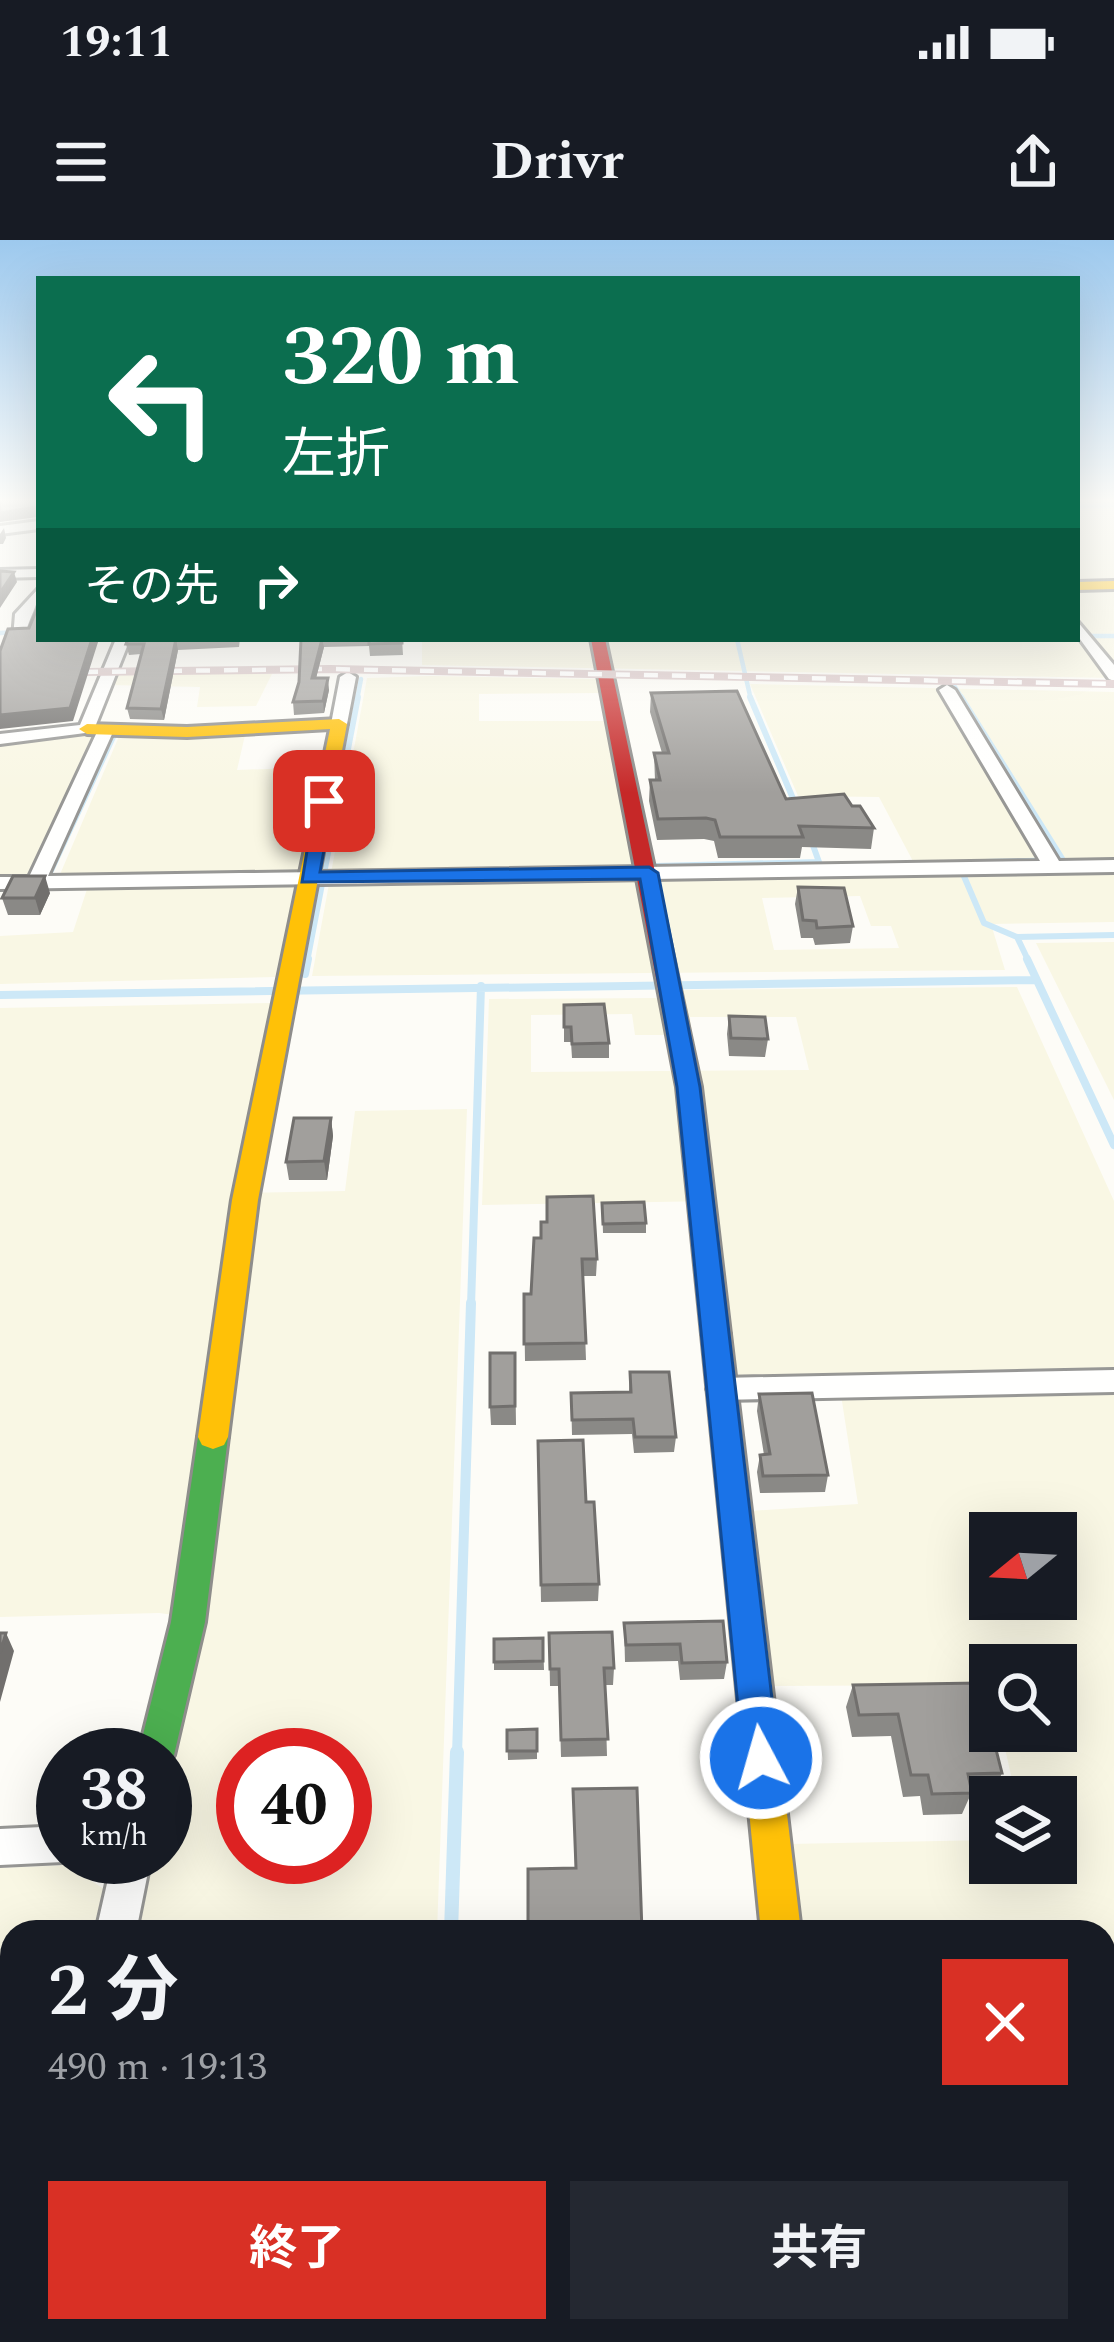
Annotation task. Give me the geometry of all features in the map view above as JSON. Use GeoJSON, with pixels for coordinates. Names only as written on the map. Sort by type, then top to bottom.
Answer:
{"type":"FeatureCollection","features":[{"type":"Feature","properties":{"kind":"street"},"geometry":{"type":"LineString","coordinates":[[14,634],[35,597]]}},
{"type":"Feature","properties":{"kind":"street"},"geometry":{"type":"LineString","coordinates":[[1082,632],[1114,676]]}},
{"type":"Feature","properties":{"kind":"street"},"geometry":{"type":"LineString","coordinates":[[37,878],[96,730],[122,642]]}},
{"type":"Feature","properties":{"kind":"street"},"geometry":{"type":"LineString","coordinates":[[599,642],[649,873],[688,1087],[780,1920]]}},
{"type":"Feature","properties":{"kind":"street"},"geometry":{"type":"LineString","coordinates":[[162,1728],[188,1622],[245,1200],[287,989],[318,878],[348,677]]}},
{"type":"Feature","properties":{"kind":"street"},"geometry":{"type":"LineString","coordinates":[[947,690],[1050,862]]}},
{"type":"Feature","properties":{"kind":"street"},"geometry":{"type":"LineString","coordinates":[[0,739],[96,730],[339,724]]}},
{"type":"Feature","properties":{"kind":"street"},"geometry":{"type":"LineString","coordinates":[[0,883],[37,878],[961,869],[1050,862],[1114,866]]}},
{"type":"Feature","properties":{"kind":"street"},"geometry":{"type":"LineString","coordinates":[[721,1389],[1114,1381]]}},
{"type":"Feature","properties":{"kind":"street"},"geometry":{"type":"LineString","coordinates":[[0,1847],[36,1845]]}},
{"type":"Feature","properties":{"kind":"street"},"geometry":{"type":"LineString","coordinates":[[117,1920],[121,1884]]}},
{"type":"Feature","properties":{"kind":"shaded area"},"geometry":{"type":"Polygon","coordinates":[[[1080,597],[1114,597],[1114,678],[422,665],[422,642],[1080,642],[1080,597]]]}},
{"type":"Feature","properties":{"kind":"shaded area"},"geometry":{"type":"Polygon","coordinates":[[[113,674],[272,674],[256,706],[197,707],[200,687],[108,685],[113,674]]]}},
{"type":"Feature","properties":{"kind":"shaded area"},"geometry":{"type":"Polygon","coordinates":[[[367,678],[599,679],[602,693],[479,694],[479,721],[607,721],[637,867],[915,865],[879,797],[798,796],[750,684],[1114,692],[1114,922],[991,924],[1005,970],[312,976],[367,678]],[[860,896],[762,898],[774,950],[899,948],[891,926],[871,926],[860,896]]]}},
{"type":"Feature","properties":{"kind":"shaded area"},"geometry":{"type":"Polygon","coordinates":[[[87,731],[99,734],[33,874],[0,875],[0,741],[87,731]]]}},
{"type":"Feature","properties":{"kind":"shaded area"},"geometry":{"type":"Polygon","coordinates":[[[246,731],[237,770],[323,767],[275,977],[0,984],[0,936],[73,932],[90,880],[58,879],[120,734],[246,731]]]}},
{"type":"Feature","properties":{"kind":"shaded area"},"geometry":{"type":"Polygon","coordinates":[[[1114,942],[1114,1100],[1036,943],[1114,942]]]}},
{"type":"Feature","properties":{"kind":"shaded area"},"geometry":{"type":"Polygon","coordinates":[[[1017,987],[1114,1201],[1114,1920],[798,1920],[788,1844],[969,1840],[969,1884],[1077,1884],[1077,1776],[1011,1776],[1006,1752],[1077,1752],[1077,1644],[969,1644],[969,1685],[771,1686],[750,1511],[858,1504],[841,1395],[734,1398],[714,1201],[482,1205],[489,999],[656,998],[686,990],[1017,987]],[[632,1014],[531,1015],[531,1072],[809,1070],[796,1017],[690,1017],[692,1035],[635,1035],[632,1014]]]}},
{"type":"Feature","properties":{"kind":"shaded area"},"geometry":{"type":"Polygon","coordinates":[[[274,1003],[235,1193],[345,1191],[355,1111],[467,1109],[437,1920],[140,1920],[147,1884],[192,1884],[192,1728],[180,1728],[203,1619],[159,1613],[0,1617],[0,1008],[274,1003]]]}},
{"type":"Feature","properties":{"kind":"shaded area"},"geometry":{"type":"Polygon","coordinates":[[[36,1866],[36,1884],[96,1884],[110,1893],[104,1920],[0,1920],[0,1868],[36,1866]]]}},
{"type":"Feature","properties":{"kind":"building"},"geometry":{"type":"Polygon","coordinates":[[[36,611],[36,642],[91,642],[70,708],[0,715],[0,651],[8,629],[29,628],[36,611]]]}},
{"type":"Feature","properties":{"kind":"building"},"geometry":{"type":"Polygon","coordinates":[[[175,642],[161,709],[127,708],[144,644],[126,644],[175,642]]]}},
{"type":"Feature","properties":{"kind":"building"},"geometry":{"type":"Polygon","coordinates":[[[301,642],[321,642],[312,678],[328,678],[323,701],[293,702],[301,642]]]}},
{"type":"Feature","properties":{"kind":"building"},"geometry":{"type":"Polygon","coordinates":[[[737,691],[786,799],[844,794],[852,806],[860,806],[874,828],[799,826],[803,837],[720,837],[715,820],[658,819],[650,780],[660,780],[654,753],[669,753],[651,693],[737,691]]]}},
{"type":"Feature","properties":{"kind":"building"},"geometry":{"type":"Polygon","coordinates":[[[13,876],[45,876],[35,898],[2,898],[13,876]]]}},
{"type":"Feature","properties":{"kind":"building"},"geometry":{"type":"Polygon","coordinates":[[[798,887],[844,888],[853,926],[817,928],[816,921],[803,920],[798,887]]]}},
{"type":"Feature","properties":{"kind":"building"},"geometry":{"type":"Polygon","coordinates":[[[604,1004],[609,1043],[572,1044],[571,1027],[564,1027],[564,1005],[604,1004]]]}},
{"type":"Feature","properties":{"kind":"building"},"geometry":{"type":"Polygon","coordinates":[[[729,1016],[765,1017],[768,1039],[731,1038],[729,1016]]]}},
{"type":"Feature","properties":{"kind":"building"},"geometry":{"type":"Polygon","coordinates":[[[294,1118],[331,1118],[324,1161],[286,1162],[294,1118]]]}},
{"type":"Feature","properties":{"kind":"building"},"geometry":{"type":"Polygon","coordinates":[[[593,1196],[597,1259],[582,1259],[586,1343],[524,1344],[524,1294],[531,1294],[534,1238],[541,1238],[541,1222],[547,1222],[547,1197],[593,1196]]]}},
{"type":"Feature","properties":{"kind":"building"},"geometry":{"type":"Polygon","coordinates":[[[644,1202],[646,1223],[603,1224],[602,1203],[644,1202]]]}},
{"type":"Feature","properties":{"kind":"building"},"geometry":{"type":"Polygon","coordinates":[[[490,1353],[515,1353],[515,1406],[490,1407],[490,1353]]]}},
{"type":"Feature","properties":{"kind":"building"},"geometry":{"type":"Polygon","coordinates":[[[630,1372],[669,1372],[676,1437],[635,1437],[633,1419],[572,1420],[571,1393],[631,1392],[630,1372]]]}},
{"type":"Feature","properties":{"kind":"building"},"geometry":{"type":"Polygon","coordinates":[[[812,1393],[828,1475],[763,1476],[760,1455],[770,1454],[759,1394],[812,1393]]]}},
{"type":"Feature","properties":{"kind":"building"},"geometry":{"type":"Polygon","coordinates":[[[583,1440],[586,1502],[594,1502],[599,1584],[541,1585],[538,1441],[583,1440]]]}},
{"type":"Feature","properties":{"kind":"building"},"geometry":{"type":"Polygon","coordinates":[[[723,1621],[727,1662],[682,1663],[680,1644],[626,1645],[624,1623],[723,1621]]]}},
{"type":"Feature","properties":{"kind":"building"},"geometry":{"type":"Polygon","coordinates":[[[612,1632],[614,1668],[604,1668],[608,1739],[561,1740],[559,1669],[550,1669],[549,1633],[612,1632]]]}},
{"type":"Feature","properties":{"kind":"building"},"geometry":{"type":"Polygon","coordinates":[[[543,1638],[543,1661],[494,1662],[494,1639],[543,1638]]]}},
{"type":"Feature","properties":{"kind":"building"},"geometry":{"type":"Polygon","coordinates":[[[969,1683],[969,1752],[997,1752],[1002,1773],[968,1774],[969,1793],[932,1794],[928,1775],[911,1775],[898,1714],[859,1715],[853,1685],[969,1683]]]}},
{"type":"Feature","properties":{"kind":"building"},"geometry":{"type":"Polygon","coordinates":[[[537,1729],[537,1751],[507,1751],[507,1730],[537,1729]]]}},
{"type":"Feature","properties":{"kind":"building"},"geometry":{"type":"Polygon","coordinates":[[[637,1788],[642,1920],[528,1920],[528,1869],[576,1868],[573,1789],[637,1788]]]}},
{"type":"Feature","properties":{"kind":"waterway"},"geometry":{"type":"LineString","coordinates":[[0,633],[36,631]]}},
{"type":"Feature","properties":{"kind":"waterway"},"geometry":{"type":"LineString","coordinates":[[1080,636],[1114,636]]}},
{"type":"Feature","properties":{"kind":"waterway"},"geometry":{"type":"LineString","coordinates":[[738,642],[751,699]]}},
{"type":"Feature","properties":{"kind":"waterway"},"geometry":{"type":"LineString","coordinates":[[357,700],[361,679]]}},
{"type":"Feature","properties":{"kind":"waterway"},"geometry":{"type":"LineString","coordinates":[[955,687],[963,700]]}},
{"type":"Feature","properties":{"kind":"waterway"},"geometry":{"type":"LineString","coordinates":[[307,962],[358,697]]}},
{"type":"Feature","properties":{"kind":"waterway"},"geometry":{"type":"LineString","coordinates":[[961,697],[1063,860],[984,862]]}},
{"type":"Feature","properties":{"kind":"waterway"},"geometry":{"type":"LineString","coordinates":[[751,699],[797,808]]}},
{"type":"Feature","properties":{"kind":"waterway"},"geometry":{"type":"LineString","coordinates":[[39,877],[48,877],[113,737]]}},
{"type":"Feature","properties":{"kind":"waterway"},"geometry":{"type":"LineString","coordinates":[[656,866],[819,862],[811,840]]}},
{"type":"Feature","properties":{"kind":"waterway"},"geometry":{"type":"LineString","coordinates":[[960,867],[984,923],[1017,937]]}},
{"type":"Feature","properties":{"kind":"waterway"},"geometry":{"type":"LineString","coordinates":[[1017,937],[1114,935]]}},
{"type":"Feature","properties":{"kind":"waterway"},"geometry":{"type":"LineString","coordinates":[[1017,937],[1029,962]]}},
{"type":"Feature","properties":{"kind":"waterway"},"geometry":{"type":"LineString","coordinates":[[305,974],[308,959]]}},
{"type":"Feature","properties":{"kind":"waterway"},"geometry":{"type":"LineString","coordinates":[[1027,959],[1114,1145]]}},
{"type":"Feature","properties":{"kind":"waterway"},"geometry":{"type":"LineString","coordinates":[[481,988],[1035,980]]}},
{"type":"Feature","properties":{"kind":"waterway"},"geometry":{"type":"LineString","coordinates":[[0,995],[481,988]]}},
{"type":"Feature","properties":{"kind":"waterway"},"geometry":{"type":"LineString","coordinates":[[471,1306],[481,988]]}},
{"type":"Feature","properties":{"kind":"waterway"},"geometry":{"type":"LineString","coordinates":[[457,1755],[471,1303]]}},
{"type":"Feature","properties":{"kind":"waterway"},"geometry":{"type":"LineString","coordinates":[[451,1920],[457,1752]]}},
{"type":"Feature","properties":{"kind":"railway"},"geometry":{"type":"LineString","coordinates":[[0,673],[330,669],[1114,684]]}},
{"type":"Feature","properties":{"kind":"traffic: fast"},"geometry":{"type":"LineString","coordinates":[[162,1728],[188,1622],[213,1437]]}},
{"type":"Feature","properties":{"kind":"traffic: slow"},"geometry":{"type":"LineString","coordinates":[[87,729],[187,732],[339,724],[245,1200],[213,1437]]}},
{"type":"Feature","properties":{"kind":"traffic: slow"},"geometry":{"type":"LineString","coordinates":[[716,1334],[780,1920]]}},
{"type":"Feature","properties":{"kind":"traffic: jam"},"geometry":{"type":"LineString","coordinates":[[599,642],[689,1087],[716,1334]]}},
{"type":"Feature","properties":{"kind":"route"},"geometry":{"type":"LineString","coordinates":[[324,801],[309,878],[649,873],[688,1087],[761,1758]]}}]}
